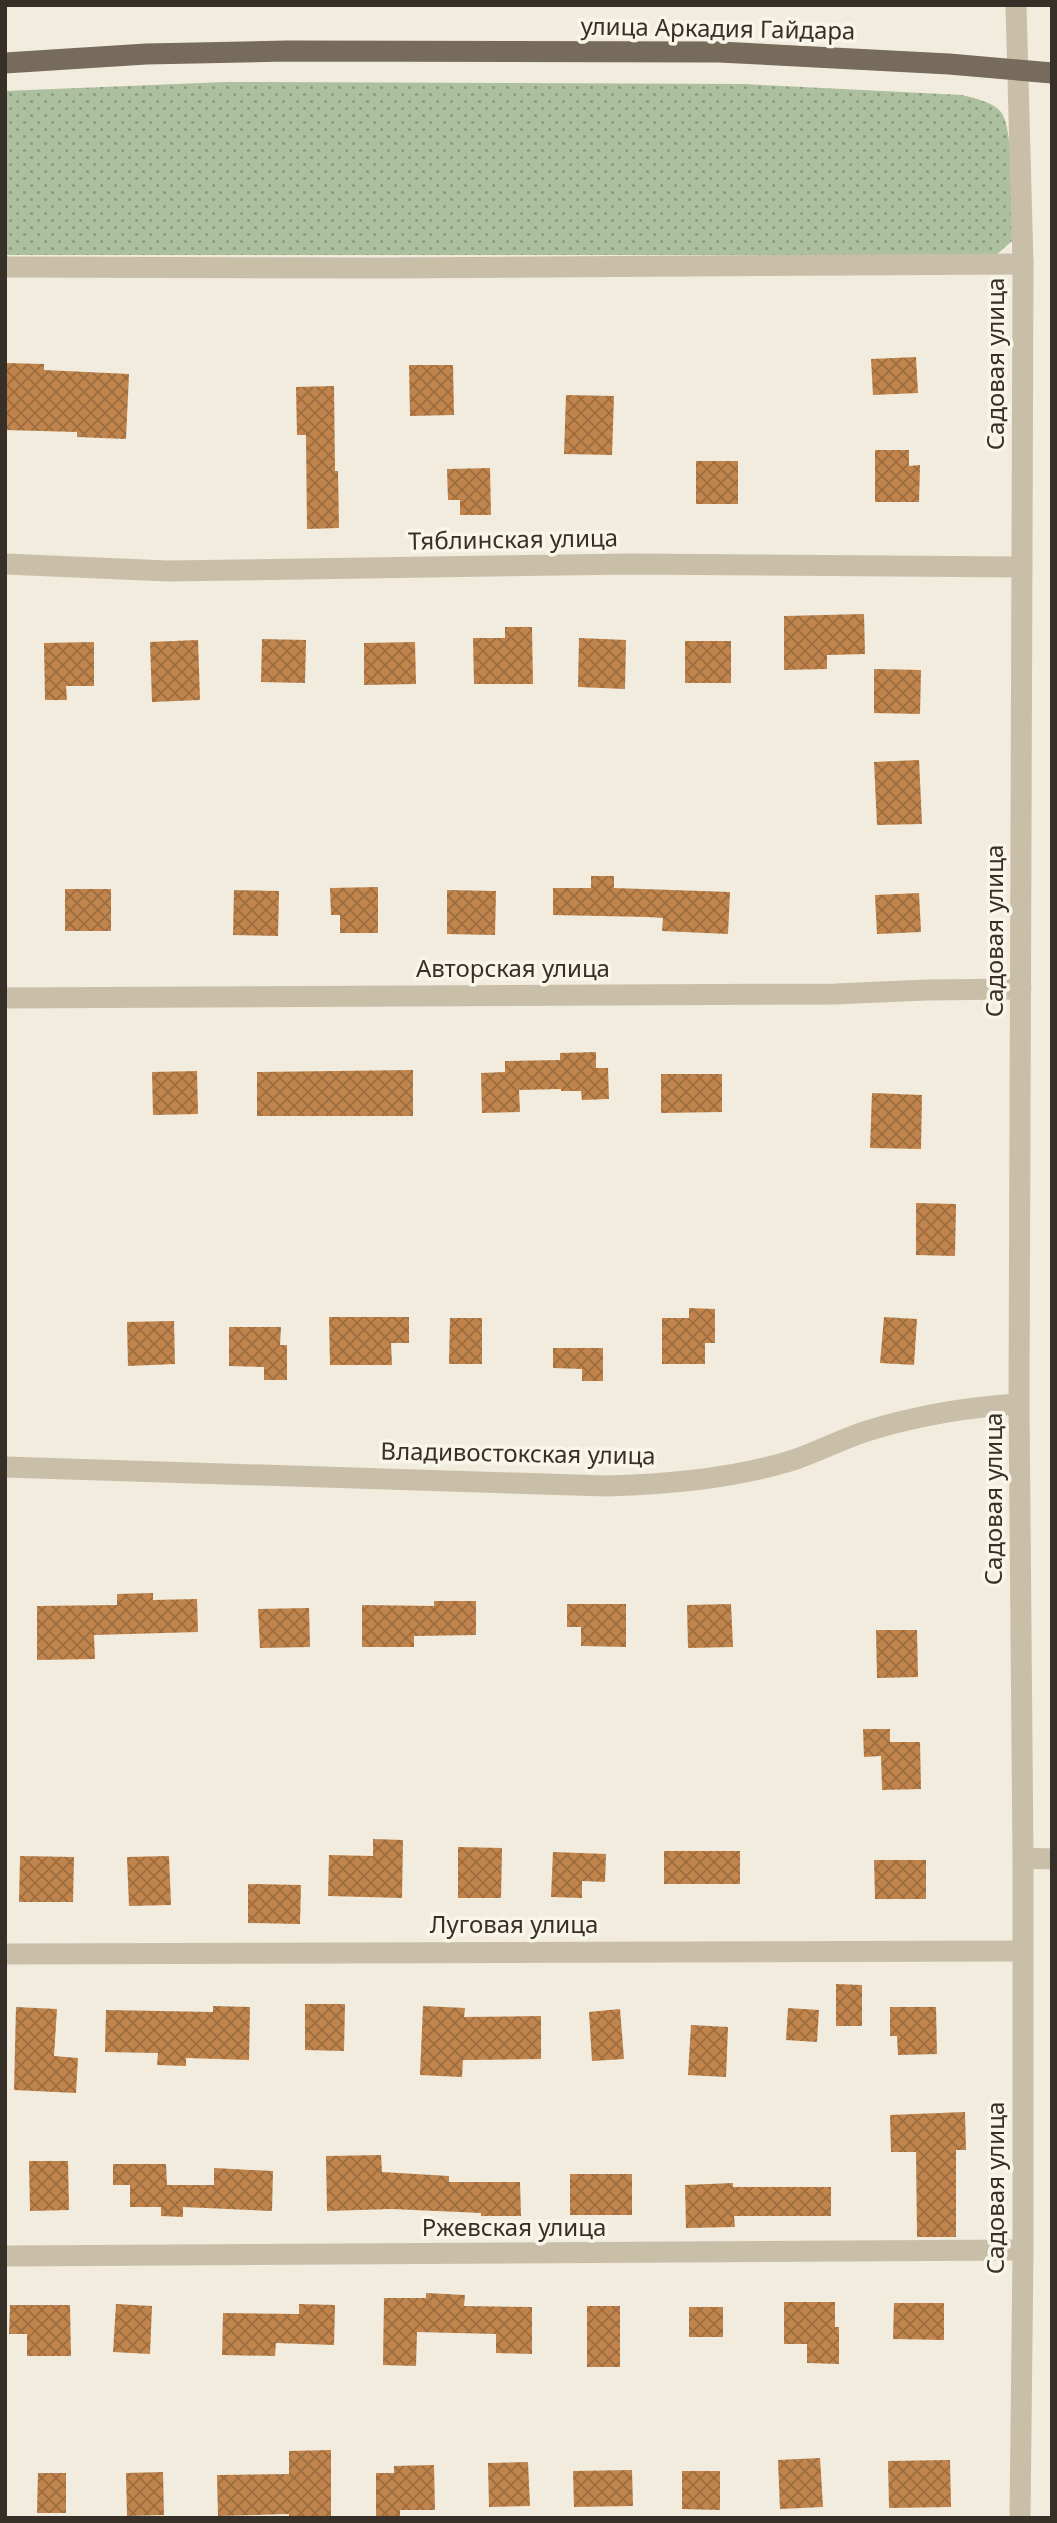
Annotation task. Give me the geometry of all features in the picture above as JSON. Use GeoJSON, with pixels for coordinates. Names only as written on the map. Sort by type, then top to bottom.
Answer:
{"type":"FeatureCollection","features":[{"type":"Feature","properties":{"kind":"main road","name":"улица Аркадия Гайдара"},"geometry":{"type":"LineString","coordinates":[[5,63],[146,54],[287,51],[705,52],[821,56],[1052,73]]}},
{"type":"Feature","properties":{"kind":"street","name":"Садовая улица"},"geometry":{"type":"LineString","coordinates":[[1016,5],[1023,264],[1019,1404],[1023,2250],[1020,2518]]}},
{"type":"Feature","properties":{"kind":"street"},"geometry":{"type":"LineString","coordinates":[[5,267],[380,268],[1023,264]]}},
{"type":"Feature","properties":{"kind":"street","name":"Тяблинская улица"},"geometry":{"type":"LineString","coordinates":[[5,564],[168,571],[631,564],[1022,567]]}},
{"type":"Feature","properties":{"kind":"street","name":"Авторская улица"},"geometry":{"type":"LineString","coordinates":[[5,998],[821,994],[926,989],[1021,989]]}},
{"type":"Feature","properties":{"kind":"street","name":"Владивостокская улица"},"geometry":{"type":"LineString","coordinates":[[5,1467],[607,1486],[674,1483],[726,1476],[788,1461],[866,1431],[939,1414],[1019,1404]]}},
{"type":"Feature","properties":{"kind":"street"},"geometry":{"type":"LineString","coordinates":[[1023,1858],[1052,1859]]}},
{"type":"Feature","properties":{"kind":"street","name":"Луговая улица"},"geometry":{"type":"LineString","coordinates":[[5,1954],[1023,1951]]}},
{"type":"Feature","properties":{"kind":"street","name":"Ржевская улица"},"geometry":{"type":"LineString","coordinates":[[5,2256],[1023,2250]]}},
{"type":"Feature","properties":{"kind":"green space"},"geometry":{"type":"Polygon","coordinates":[[[226,82],[744,84],[962,95],[993,106],[1001,112],[1005,122],[1010,154],[1012,241],[996,255],[5,255],[5,91],[226,82]]]}},
{"type":"Feature","properties":{"kind":"building"},"geometry":{"type":"Polygon","coordinates":[[[916,357],[918,393],[873,395],[871,359],[916,357]]]}},
{"type":"Feature","properties":{"kind":"building"},"geometry":{"type":"Polygon","coordinates":[[[5,363],[44,364],[44,370],[129,374],[126,439],[77,437],[77,432],[5,430],[5,363]]]}},
{"type":"Feature","properties":{"kind":"building"},"geometry":{"type":"Polygon","coordinates":[[[409,365],[453,365],[454,415],[410,416],[409,365]]]}},
{"type":"Feature","properties":{"kind":"building"},"geometry":{"type":"Polygon","coordinates":[[[334,386],[339,528],[307,529],[306,435],[297,435],[296,387],[334,386]]]}},
{"type":"Feature","properties":{"kind":"building"},"geometry":{"type":"Polygon","coordinates":[[[566,395],[614,396],[612,455],[564,454],[566,395]]]}},
{"type":"Feature","properties":{"kind":"building"},"geometry":{"type":"Polygon","coordinates":[[[875,450],[909,450],[909,466],[920,465],[919,502],[875,502],[875,450]]]}},
{"type":"Feature","properties":{"kind":"building"},"geometry":{"type":"Polygon","coordinates":[[[696,461],[738,461],[738,504],[696,504],[696,461]]]}},
{"type":"Feature","properties":{"kind":"building"},"geometry":{"type":"Polygon","coordinates":[[[490,468],[491,515],[460,515],[460,500],[448,500],[447,469],[490,468]]]}},
{"type":"Feature","properties":{"kind":"building"},"geometry":{"type":"Polygon","coordinates":[[[864,614],[865,654],[827,655],[827,669],[784,670],[784,616],[864,614]]]}},
{"type":"Feature","properties":{"kind":"building"},"geometry":{"type":"Polygon","coordinates":[[[505,627],[532,627],[533,684],[474,684],[473,638],[505,638],[505,627]]]}},
{"type":"Feature","properties":{"kind":"building"},"geometry":{"type":"Polygon","coordinates":[[[579,638],[626,640],[625,689],[578,687],[579,638]]]}},
{"type":"Feature","properties":{"kind":"building"},"geometry":{"type":"Polygon","coordinates":[[[262,639],[306,640],[305,683],[261,682],[262,639]]]}},
{"type":"Feature","properties":{"kind":"building"},"geometry":{"type":"Polygon","coordinates":[[[198,640],[200,700],[152,702],[150,642],[198,640]]]}},
{"type":"Feature","properties":{"kind":"building"},"geometry":{"type":"Polygon","coordinates":[[[685,641],[731,641],[731,683],[685,683],[685,641]]]}},
{"type":"Feature","properties":{"kind":"building"},"geometry":{"type":"Polygon","coordinates":[[[94,642],[94,686],[66,686],[67,700],[45,700],[44,643],[94,642]]]}},
{"type":"Feature","properties":{"kind":"building"},"geometry":{"type":"Polygon","coordinates":[[[415,642],[416,684],[364,685],[364,643],[415,642]]]}},
{"type":"Feature","properties":{"kind":"building"},"geometry":{"type":"Polygon","coordinates":[[[874,669],[921,670],[920,714],[874,713],[874,669]]]}},
{"type":"Feature","properties":{"kind":"building"},"geometry":{"type":"Polygon","coordinates":[[[919,760],[922,824],[877,825],[874,762],[919,760]]]}},
{"type":"Feature","properties":{"kind":"building"},"geometry":{"type":"Polygon","coordinates":[[[591,876],[614,876],[614,888],[730,892],[728,934],[662,931],[663,918],[553,915],[553,888],[591,888],[591,876]]]}},
{"type":"Feature","properties":{"kind":"building"},"geometry":{"type":"Polygon","coordinates":[[[378,887],[378,933],[340,933],[340,915],[331,915],[330,888],[378,887]]]}},
{"type":"Feature","properties":{"kind":"building"},"geometry":{"type":"Polygon","coordinates":[[[65,889],[111,889],[111,931],[65,931],[65,889]]]}},
{"type":"Feature","properties":{"kind":"building"},"geometry":{"type":"Polygon","coordinates":[[[234,890],[279,891],[278,936],[233,935],[234,890]]]}},
{"type":"Feature","properties":{"kind":"building"},"geometry":{"type":"Polygon","coordinates":[[[447,890],[496,891],[495,935],[447,934],[447,890]]]}},
{"type":"Feature","properties":{"kind":"building"},"geometry":{"type":"Polygon","coordinates":[[[919,893],[921,932],[877,934],[875,895],[919,893]]]}},
{"type":"Feature","properties":{"kind":"building"},"geometry":{"type":"Polygon","coordinates":[[[596,1052],[596,1068],[608,1068],[609,1099],[582,1100],[581,1091],[561,1089],[519,1090],[520,1112],[482,1113],[481,1073],[505,1072],[505,1061],[560,1060],[560,1053],[596,1052]]]}},
{"type":"Feature","properties":{"kind":"building"},"geometry":{"type":"Polygon","coordinates":[[[413,1070],[413,1116],[257,1116],[257,1072],[413,1070]]]}},
{"type":"Feature","properties":{"kind":"building"},"geometry":{"type":"Polygon","coordinates":[[[197,1071],[198,1114],[153,1115],[152,1072],[197,1071]]]}},
{"type":"Feature","properties":{"kind":"building"},"geometry":{"type":"Polygon","coordinates":[[[661,1074],[722,1074],[722,1112],[661,1113],[661,1074]]]}},
{"type":"Feature","properties":{"kind":"building"},"geometry":{"type":"Polygon","coordinates":[[[872,1093],[922,1095],[921,1149],[870,1148],[872,1093]]]}},
{"type":"Feature","properties":{"kind":"building"},"geometry":{"type":"Polygon","coordinates":[[[916,1203],[956,1204],[955,1256],[916,1255],[916,1203]]]}},
{"type":"Feature","properties":{"kind":"building"},"geometry":{"type":"Polygon","coordinates":[[[689,1308],[715,1309],[715,1343],[705,1343],[705,1364],[662,1364],[662,1318],[689,1318],[689,1308]]]}},
{"type":"Feature","properties":{"kind":"building"},"geometry":{"type":"Polygon","coordinates":[[[329,1317],[409,1317],[409,1343],[391,1343],[392,1365],[330,1365],[329,1317]]]}},
{"type":"Feature","properties":{"kind":"building"},"geometry":{"type":"Polygon","coordinates":[[[884,1317],[917,1319],[914,1365],[880,1363],[884,1317]]]}},
{"type":"Feature","properties":{"kind":"building"},"geometry":{"type":"Polygon","coordinates":[[[450,1318],[482,1318],[482,1364],[449,1364],[450,1318]]]}},
{"type":"Feature","properties":{"kind":"building"},"geometry":{"type":"Polygon","coordinates":[[[174,1321],[175,1364],[128,1366],[127,1322],[174,1321]]]}},
{"type":"Feature","properties":{"kind":"building"},"geometry":{"type":"Polygon","coordinates":[[[229,1327],[281,1327],[280,1345],[287,1345],[287,1380],[264,1380],[264,1367],[229,1366],[229,1327]]]}},
{"type":"Feature","properties":{"kind":"building"},"geometry":{"type":"Polygon","coordinates":[[[553,1348],[603,1348],[603,1381],[582,1381],[582,1369],[553,1368],[553,1348]]]}},
{"type":"Feature","properties":{"kind":"building"},"geometry":{"type":"Polygon","coordinates":[[[153,1593],[153,1600],[197,1599],[198,1632],[94,1635],[95,1659],[37,1660],[37,1606],[117,1605],[117,1594],[153,1593]]]}},
{"type":"Feature","properties":{"kind":"building"},"geometry":{"type":"Polygon","coordinates":[[[434,1601],[476,1601],[476,1635],[414,1636],[414,1647],[362,1647],[362,1605],[434,1606],[434,1601]]]}},
{"type":"Feature","properties":{"kind":"building"},"geometry":{"type":"Polygon","coordinates":[[[567,1604],[626,1604],[626,1647],[581,1646],[581,1627],[567,1627],[567,1604]]]}},
{"type":"Feature","properties":{"kind":"building"},"geometry":{"type":"Polygon","coordinates":[[[731,1604],[733,1647],[688,1648],[687,1605],[731,1604]]]}},
{"type":"Feature","properties":{"kind":"building"},"geometry":{"type":"Polygon","coordinates":[[[309,1608],[310,1647],[260,1648],[258,1609],[309,1608]]]}},
{"type":"Feature","properties":{"kind":"building"},"geometry":{"type":"Polygon","coordinates":[[[876,1630],[917,1630],[918,1677],[877,1678],[876,1630]]]}},
{"type":"Feature","properties":{"kind":"building"},"geometry":{"type":"Polygon","coordinates":[[[863,1729],[890,1729],[890,1742],[920,1742],[921,1789],[882,1790],[881,1756],[864,1757],[863,1729]]]}},
{"type":"Feature","properties":{"kind":"building"},"geometry":{"type":"Polygon","coordinates":[[[373,1839],[403,1840],[402,1898],[328,1896],[329,1855],[373,1856],[373,1839]]]}},
{"type":"Feature","properties":{"kind":"building"},"geometry":{"type":"Polygon","coordinates":[[[458,1847],[502,1848],[501,1898],[458,1898],[458,1847]]]}},
{"type":"Feature","properties":{"kind":"building"},"geometry":{"type":"Polygon","coordinates":[[[664,1851],[740,1851],[740,1884],[664,1884],[664,1851]]]}},
{"type":"Feature","properties":{"kind":"building"},"geometry":{"type":"Polygon","coordinates":[[[553,1852],[606,1854],[605,1882],[582,1881],[582,1898],[551,1897],[553,1852]]]}},
{"type":"Feature","properties":{"kind":"building"},"geometry":{"type":"Polygon","coordinates":[[[20,1856],[74,1857],[73,1902],[19,1902],[20,1856]]]}},
{"type":"Feature","properties":{"kind":"building"},"geometry":{"type":"Polygon","coordinates":[[[169,1856],[171,1905],[129,1906],[127,1857],[169,1856]]]}},
{"type":"Feature","properties":{"kind":"building"},"geometry":{"type":"Polygon","coordinates":[[[874,1860],[926,1860],[926,1899],[875,1899],[874,1860]]]}},
{"type":"Feature","properties":{"kind":"building"},"geometry":{"type":"Polygon","coordinates":[[[248,1884],[301,1885],[300,1924],[248,1923],[248,1884]]]}},
{"type":"Feature","properties":{"kind":"building"},"geometry":{"type":"Polygon","coordinates":[[[836,1984],[862,1985],[862,2026],[836,2026],[836,1984]]]}},
{"type":"Feature","properties":{"kind":"building"},"geometry":{"type":"Polygon","coordinates":[[[305,2004],[345,2004],[344,2051],[305,2050],[305,2004]]]}},
{"type":"Feature","properties":{"kind":"building"},"geometry":{"type":"Polygon","coordinates":[[[213,2006],[250,2007],[249,2060],[186,2058],[186,2066],[157,2065],[158,2053],[105,2052],[106,2010],[213,2012],[213,2006]]]}},
{"type":"Feature","properties":{"kind":"building"},"geometry":{"type":"Polygon","coordinates":[[[423,2006],[465,2008],[464,2017],[541,2016],[541,2059],[463,2060],[462,2077],[420,2075],[423,2006]]]}},
{"type":"Feature","properties":{"kind":"building"},"geometry":{"type":"Polygon","coordinates":[[[16,2007],[57,2009],[54,2056],[78,2058],[76,2093],[14,2090],[16,2007]]]}},
{"type":"Feature","properties":{"kind":"building"},"geometry":{"type":"Polygon","coordinates":[[[890,2007],[936,2007],[937,2054],[898,2055],[897,2036],[890,2036],[890,2007]]]}},
{"type":"Feature","properties":{"kind":"building"},"geometry":{"type":"Polygon","coordinates":[[[788,2008],[819,2010],[817,2042],[786,2040],[788,2008]]]}},
{"type":"Feature","properties":{"kind":"building"},"geometry":{"type":"Polygon","coordinates":[[[620,2009],[624,2059],[592,2061],[589,2012],[620,2009]]]}},
{"type":"Feature","properties":{"kind":"building"},"geometry":{"type":"Polygon","coordinates":[[[691,2025],[728,2027],[726,2077],[688,2075],[691,2025]]]}},
{"type":"Feature","properties":{"kind":"building"},"geometry":{"type":"Polygon","coordinates":[[[965,2112],[966,2150],[956,2150],[956,2237],[917,2237],[916,2152],[891,2152],[890,2115],[965,2112]]]}},
{"type":"Feature","properties":{"kind":"building"},"geometry":{"type":"Polygon","coordinates":[[[381,2155],[382,2172],[449,2176],[449,2182],[520,2182],[521,2216],[481,2216],[481,2213],[392,2209],[327,2211],[326,2156],[381,2155]]]}},
{"type":"Feature","properties":{"kind":"building"},"geometry":{"type":"Polygon","coordinates":[[[29,2161],[68,2161],[69,2210],[30,2211],[29,2161]]]}},
{"type":"Feature","properties":{"kind":"building"},"geometry":{"type":"Polygon","coordinates":[[[113,2164],[166,2164],[167,2185],[214,2185],[214,2168],[273,2171],[272,2211],[183,2207],[183,2217],[161,2216],[161,2207],[130,2207],[130,2185],[113,2185],[113,2164]]]}},
{"type":"Feature","properties":{"kind":"building"},"geometry":{"type":"Polygon","coordinates":[[[570,2174],[632,2174],[632,2215],[570,2215],[570,2174]]]}},
{"type":"Feature","properties":{"kind":"building"},"geometry":{"type":"Polygon","coordinates":[[[733,2183],[733,2187],[831,2187],[831,2216],[734,2216],[735,2227],[686,2228],[685,2185],[733,2183]]]}},
{"type":"Feature","properties":{"kind":"building"},"geometry":{"type":"Polygon","coordinates":[[[426,2293],[465,2295],[464,2306],[532,2307],[532,2354],[496,2353],[496,2334],[417,2332],[416,2366],[383,2365],[384,2298],[426,2298],[426,2293]]]}},
{"type":"Feature","properties":{"kind":"building"},"geometry":{"type":"Polygon","coordinates":[[[784,2302],[835,2302],[835,2327],[839,2327],[839,2364],[807,2363],[807,2344],[784,2344],[784,2302]]]}},
{"type":"Feature","properties":{"kind":"building"},"geometry":{"type":"Polygon","coordinates":[[[894,2303],[944,2303],[944,2340],[893,2339],[894,2303]]]}},
{"type":"Feature","properties":{"kind":"building"},"geometry":{"type":"Polygon","coordinates":[[[116,2304],[152,2306],[150,2354],[113,2352],[116,2304]]]}},
{"type":"Feature","properties":{"kind":"building"},"geometry":{"type":"Polygon","coordinates":[[[299,2304],[335,2305],[334,2345],[276,2343],[275,2356],[222,2355],[223,2313],[299,2314],[299,2304]]]}},
{"type":"Feature","properties":{"kind":"building"},"geometry":{"type":"Polygon","coordinates":[[[10,2305],[70,2305],[71,2356],[27,2356],[27,2334],[9,2334],[10,2305]]]}},
{"type":"Feature","properties":{"kind":"building"},"geometry":{"type":"Polygon","coordinates":[[[587,2306],[620,2306],[620,2367],[587,2367],[587,2306]]]}},
{"type":"Feature","properties":{"kind":"building"},"geometry":{"type":"Polygon","coordinates":[[[689,2307],[723,2307],[723,2337],[689,2337],[689,2307]]]}},
{"type":"Feature","properties":{"kind":"building"},"geometry":{"type":"Polygon","coordinates":[[[331,2450],[331,2518],[289,2518],[289,2514],[218,2516],[217,2475],[289,2474],[289,2451],[331,2450]]]}},
{"type":"Feature","properties":{"kind":"building"},"geometry":{"type":"Polygon","coordinates":[[[820,2458],[823,2507],[780,2509],[778,2460],[820,2458]]]}},
{"type":"Feature","properties":{"kind":"building"},"geometry":{"type":"Polygon","coordinates":[[[950,2460],[951,2507],[889,2508],[888,2461],[950,2460]]]}},
{"type":"Feature","properties":{"kind":"building"},"geometry":{"type":"Polygon","coordinates":[[[528,2462],[530,2506],[489,2507],[488,2463],[528,2462]]]}},
{"type":"Feature","properties":{"kind":"building"},"geometry":{"type":"Polygon","coordinates":[[[434,2465],[435,2510],[400,2510],[400,2518],[376,2518],[376,2473],[394,2473],[394,2466],[434,2465]]]}},
{"type":"Feature","properties":{"kind":"building"},"geometry":{"type":"Polygon","coordinates":[[[632,2470],[633,2506],[574,2507],[573,2471],[632,2470]]]}},
{"type":"Feature","properties":{"kind":"building"},"geometry":{"type":"Polygon","coordinates":[[[682,2471],[720,2471],[720,2510],[682,2509],[682,2471]]]}},
{"type":"Feature","properties":{"kind":"building"},"geometry":{"type":"Polygon","coordinates":[[[163,2472],[164,2515],[127,2516],[126,2473],[163,2472]]]}},
{"type":"Feature","properties":{"kind":"building"},"geometry":{"type":"Polygon","coordinates":[[[38,2473],[66,2473],[66,2513],[37,2513],[38,2473]]]}}]}
